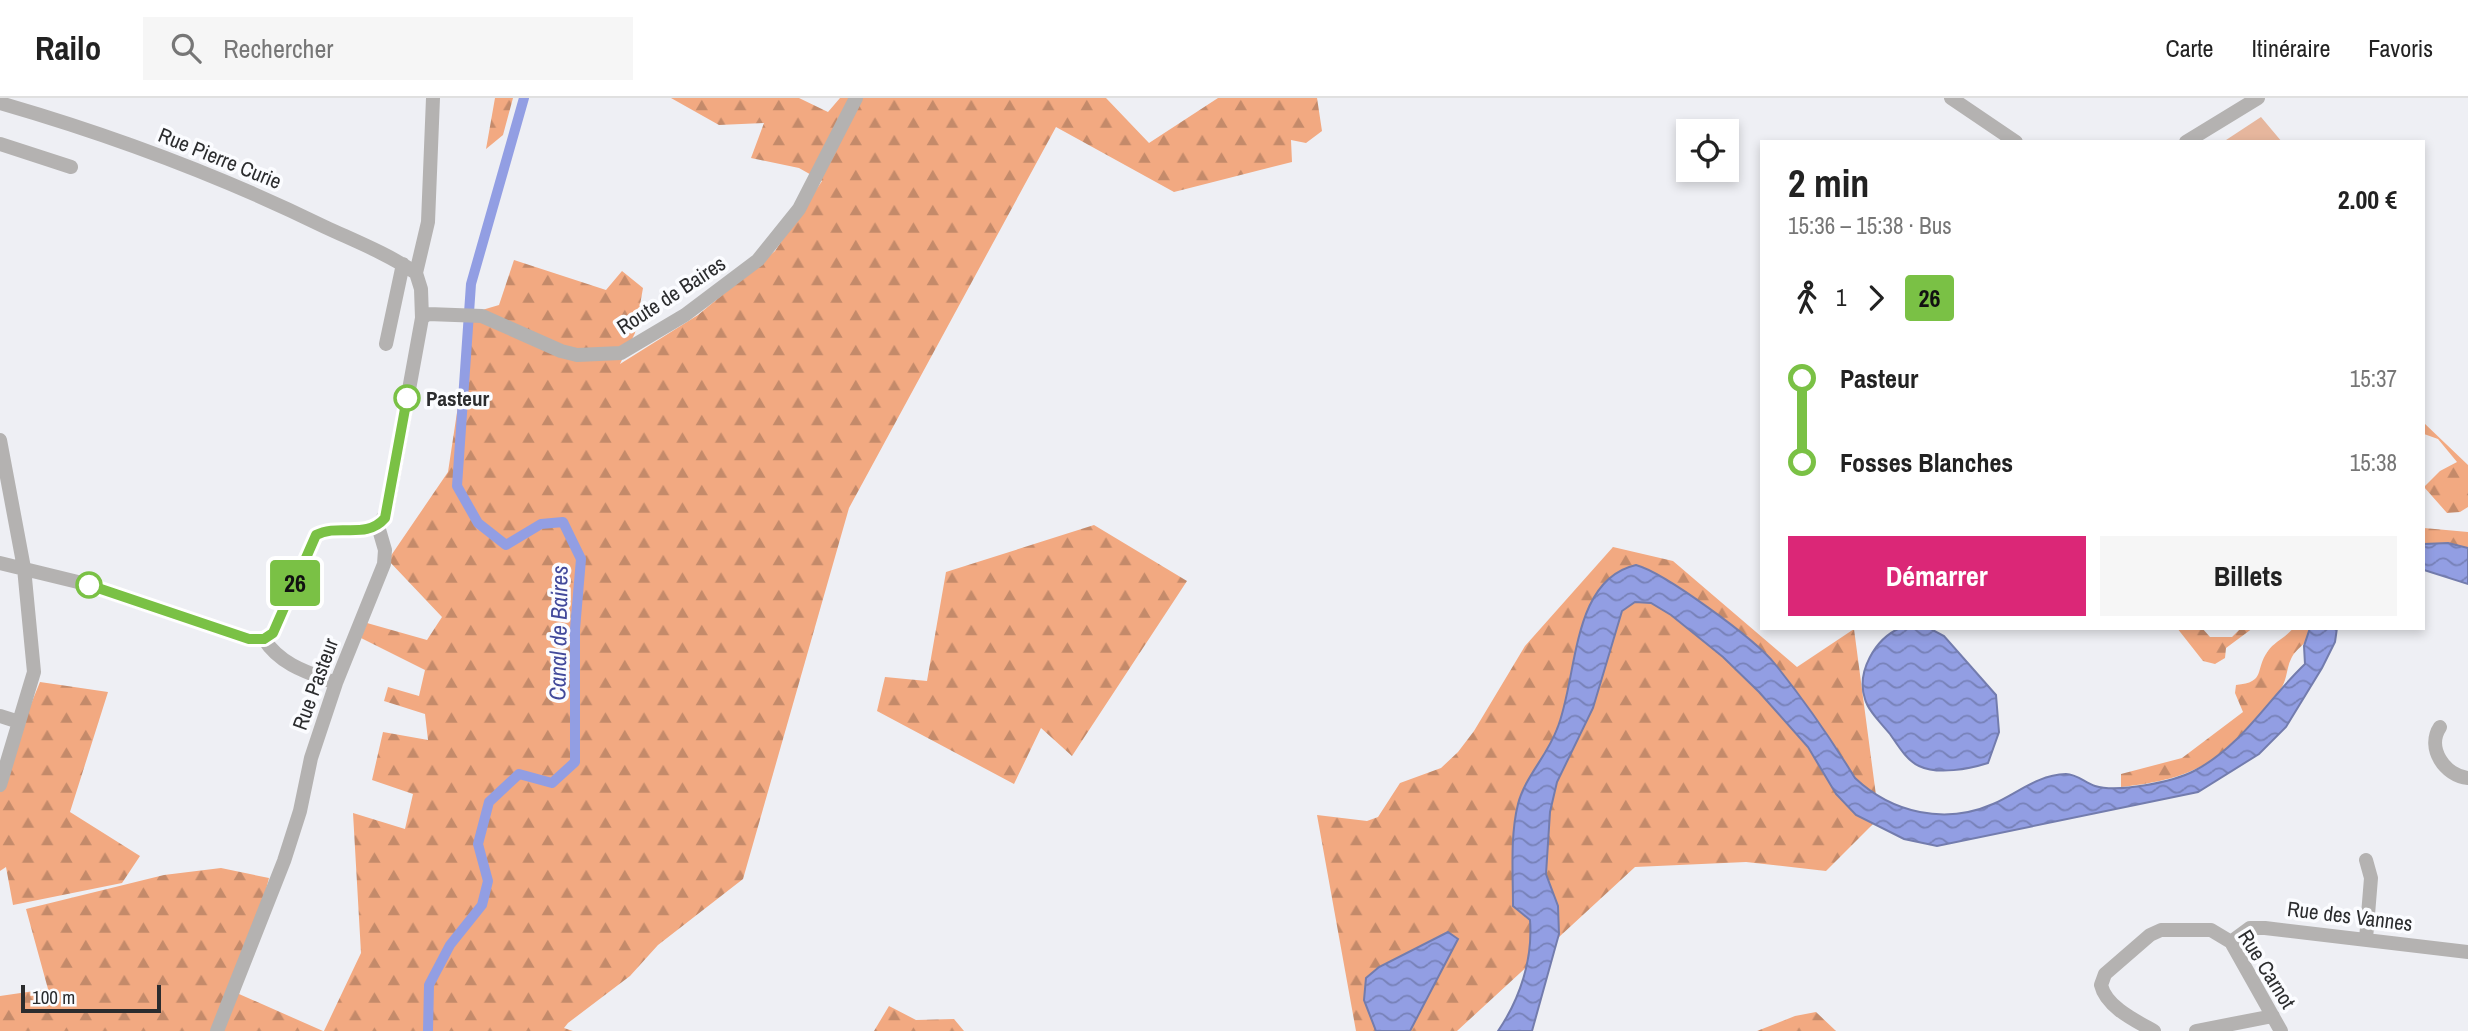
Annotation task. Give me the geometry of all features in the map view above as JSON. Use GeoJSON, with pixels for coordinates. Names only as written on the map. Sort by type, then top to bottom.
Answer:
{"type":"FeatureCollection","features":[{"type":"Feature","properties":{"kind":"street"},"geometry":{"type":"LineString","coordinates":[[386,344],[409,269],[428,222],[433,98]]}},
{"type":"Feature","properties":{"kind":"street","name":"Route de Baires"},"geometry":{"type":"LineString","coordinates":[[422,318],[428,314],[482,316],[561,351],[577,355],[621,354],[646,341],[740,276],[788,226],[856,98]]}},
{"type":"Feature","properties":{"kind":"street"},"geometry":{"type":"LineString","coordinates":[[1951,98],[2013,140]]}},
{"type":"Feature","properties":{"kind":"street"},"geometry":{"type":"LineString","coordinates":[[2189,140],[2258,98]]}},
{"type":"Feature","properties":{"kind":"street","name":"Rue Pierre Curie"},"geometry":{"type":"LineString","coordinates":[[0,103],[59,120],[198,170],[409,269]]}},
{"type":"Feature","properties":{"kind":"street"},"geometry":{"type":"LineString","coordinates":[[0,144],[71,167]]}},
{"type":"Feature","properties":{"kind":"street"},"geometry":{"type":"LineString","coordinates":[[0,563],[82,583],[249,639],[264,639],[273,633],[316,535],[328,529],[362,531],[378,526],[385,518],[422,318],[421,289],[409,269]]}},
{"type":"Feature","properties":{"kind":"street"},"geometry":{"type":"LineString","coordinates":[[0,440],[24,568],[34,672],[0,785]]}},
{"type":"Feature","properties":{"kind":"street","name":"Rue Pasteur"},"geometry":{"type":"LineString","coordinates":[[217,1031],[284,861],[300,811],[311,758],[336,684],[384,564],[385,550],[378,526]]}},
{"type":"Feature","properties":{"kind":"street"},"geometry":{"type":"LineString","coordinates":[[264,639],[272,652],[300,670],[336,684]]}},
{"type":"Feature","properties":{"kind":"street"},"geometry":{"type":"LineString","coordinates":[[0,716],[19,722]]}},
{"type":"Feature","properties":{"kind":"street"},"geometry":{"type":"LineString","coordinates":[[2440,727],[2433,737],[2445,768],[2452,775],[2468,778]]}},
{"type":"Feature","properties":{"kind":"street"},"geometry":{"type":"LineString","coordinates":[[2366,860],[2371,878],[2366,939]]}},
{"type":"Feature","properties":{"kind":"street","name":"Rue des Vannes"},"geometry":{"type":"LineString","coordinates":[[2231,942],[2237,935],[2258,928],[2468,952]]}},
{"type":"Feature","properties":{"kind":"street","name":"Rue Carnot"},"geometry":{"type":"LineString","coordinates":[[2154,1031],[2121,1010],[2109,999],[2101,985],[2105,974],[2148,937],[2161,930],[2211,930],[2231,942],[2281,1031]]}},
{"type":"Feature","properties":{"kind":"street"},"geometry":{"type":"LineString","coordinates":[[2196,1031],[2273,1016]]}},
{"type":"Feature","properties":{"kind":"shaded area"},"geometry":{"type":"Polygon","coordinates":[[[2261,117],[2280,140],[2226,140],[2261,117]]]}},
{"type":"Feature","properties":{"kind":"green space"},"geometry":{"type":"Polygon","coordinates":[[[495,98],[513,98],[503,135],[486,149],[495,98]]]}},
{"type":"Feature","properties":{"kind":"green space"},"geometry":{"type":"Polygon","coordinates":[[[671,98],[799,98],[828,112],[840,98],[1106,98],[1149,143],[1218,98],[1317,98],[1322,131],[1306,143],[1291,140],[1292,162],[1174,192],[1056,127],[849,508],[743,879],[658,945],[630,976],[564,1028],[573,1031],[324,1031],[361,953],[353,813],[405,829],[413,794],[372,780],[383,732],[428,740],[425,714],[384,701],[388,687],[419,696],[425,670],[361,638],[367,623],[427,640],[442,617],[388,560],[448,472],[472,313],[499,305],[514,260],[606,290],[622,271],[643,288],[635,333],[620,364],[698,315],[775,251],[822,181],[799,168],[751,158],[764,123],[719,125],[671,98]]]}},
{"type":"Feature","properties":{"kind":"green space"},"geometry":{"type":"Polygon","coordinates":[[[2425,424],[2468,465],[2468,507],[2460,512],[2447,513],[2425,488],[2440,471],[2457,462],[2438,439],[2425,434],[2425,424]]]}},
{"type":"Feature","properties":{"kind":"green space"},"geometry":{"type":"Polygon","coordinates":[[[1094,525],[1187,581],[1072,756],[1041,728],[1014,784],[877,711],[885,677],[927,681],[946,572],[1094,525]]]}},
{"type":"Feature","properties":{"kind":"green space"},"geometry":{"type":"Polygon","coordinates":[[[2425,528],[2468,532],[2468,548],[2448,543],[2425,544],[2425,528]]]}},
{"type":"Feature","properties":{"kind":"green space"},"geometry":{"type":"Polygon","coordinates":[[[1613,547],[1673,561],[1797,667],[1854,630],[1879,818],[1826,871],[1746,862],[1635,867],[1457,1031],[1356,1031],[1317,815],[1367,821],[1378,817],[1400,783],[1441,768],[1474,731],[1525,646],[1613,547]]]}},
{"type":"Feature","properties":{"kind":"green space"},"geometry":{"type":"Polygon","coordinates":[[[2179,630],[2204,630],[2210,637],[2232,637],[2239,630],[2250,630],[2226,648],[2225,658],[2215,664],[2203,661],[2179,630]]]}},
{"type":"Feature","properties":{"kind":"green space"},"geometry":{"type":"Polygon","coordinates":[[[2291,630],[2310,630],[2306,641],[2291,659],[2283,685],[2276,697],[2230,747],[2199,768],[2182,775],[2121,787],[2121,774],[2182,758],[2243,712],[2235,693],[2236,685],[2256,678],[2268,651],[2291,630]]]}},
{"type":"Feature","properties":{"kind":"green space"},"geometry":{"type":"Polygon","coordinates":[[[40,682],[108,692],[70,812],[140,856],[122,883],[13,905],[6,867],[0,871],[0,780],[40,682]]]}},
{"type":"Feature","properties":{"kind":"green space"},"geometry":{"type":"Polygon","coordinates":[[[221,868],[269,878],[239,994],[323,1031],[0,1031],[0,996],[48,989],[26,909],[164,875],[221,868]]]}},
{"type":"Feature","properties":{"kind":"green space"},"geometry":{"type":"Polygon","coordinates":[[[889,1006],[916,1020],[954,1019],[964,1031],[874,1031],[889,1006]]]}},
{"type":"Feature","properties":{"kind":"green space"},"geometry":{"type":"Polygon","coordinates":[[[1816,1012],[1836,1031],[1757,1031],[1795,1016],[1816,1012]]]}},
{"type":"Feature","properties":{"kind":"water"},"geometry":{"type":"Polygon","coordinates":[[[2448,543],[2468,548],[2468,584],[2425,570],[2425,544],[2448,543]]]}},
{"type":"Feature","properties":{"kind":"water"},"geometry":{"type":"Polygon","coordinates":[[[1636,565],[1667,580],[1730,624],[1775,664],[1827,734],[1855,778],[1885,800],[1920,812],[1938,814],[1975,810],[2056,775],[2070,774],[2095,786],[2117,788],[2160,782],[2194,771],[2211,761],[2240,736],[2305,664],[2304,646],[2309,630],[2337,630],[2335,642],[2322,668],[2286,727],[2259,754],[2198,792],[1937,846],[1904,839],[1856,815],[1836,794],[1808,747],[1759,692],[1723,657],[1671,615],[1651,603],[1635,602],[1622,611],[1593,708],[1557,782],[1550,812],[1546,874],[1558,906],[1559,934],[1532,1031],[1498,1031],[1519,992],[1529,949],[1530,920],[1513,906],[1513,842],[1518,804],[1557,729],[1588,610],[1599,590],[1615,574],[1636,565]]]}},
{"type":"Feature","properties":{"kind":"water"},"geometry":{"type":"Polygon","coordinates":[[[1896,630],[1933,630],[1944,636],[1996,695],[1999,732],[1988,763],[1944,771],[1919,766],[1906,756],[1869,708],[1863,689],[1863,678],[1876,648],[1896,630]]]}},
{"type":"Feature","properties":{"kind":"water"},"geometry":{"type":"Polygon","coordinates":[[[1448,932],[1458,939],[1410,1031],[1376,1031],[1364,1000],[1366,978],[1379,967],[1448,932]]]}},
{"type":"Feature","properties":{"kind":"waterway","name":"Canal de Baires"},"geometry":{"type":"LineString","coordinates":[[428,1031],[429,985],[450,945],[482,905],[488,881],[478,844],[489,802],[519,774],[552,783],[575,762],[575,629],[581,559],[563,522],[541,524],[506,545],[478,523],[457,486],[471,284],[524,98]]}},
{"type":"Feature","properties":{"kind":"bus line","name":"26"},"geometry":{"type":"LineString","coordinates":[[89,585],[249,639],[264,639],[273,633],[316,535],[328,529],[362,531],[378,526],[385,518],[407,398]]}},
{"type":"Feature","properties":{"kind":"place","name":"Pasteur"},"geometry":{"type":"Point","coordinates":[407,398]}}]}
